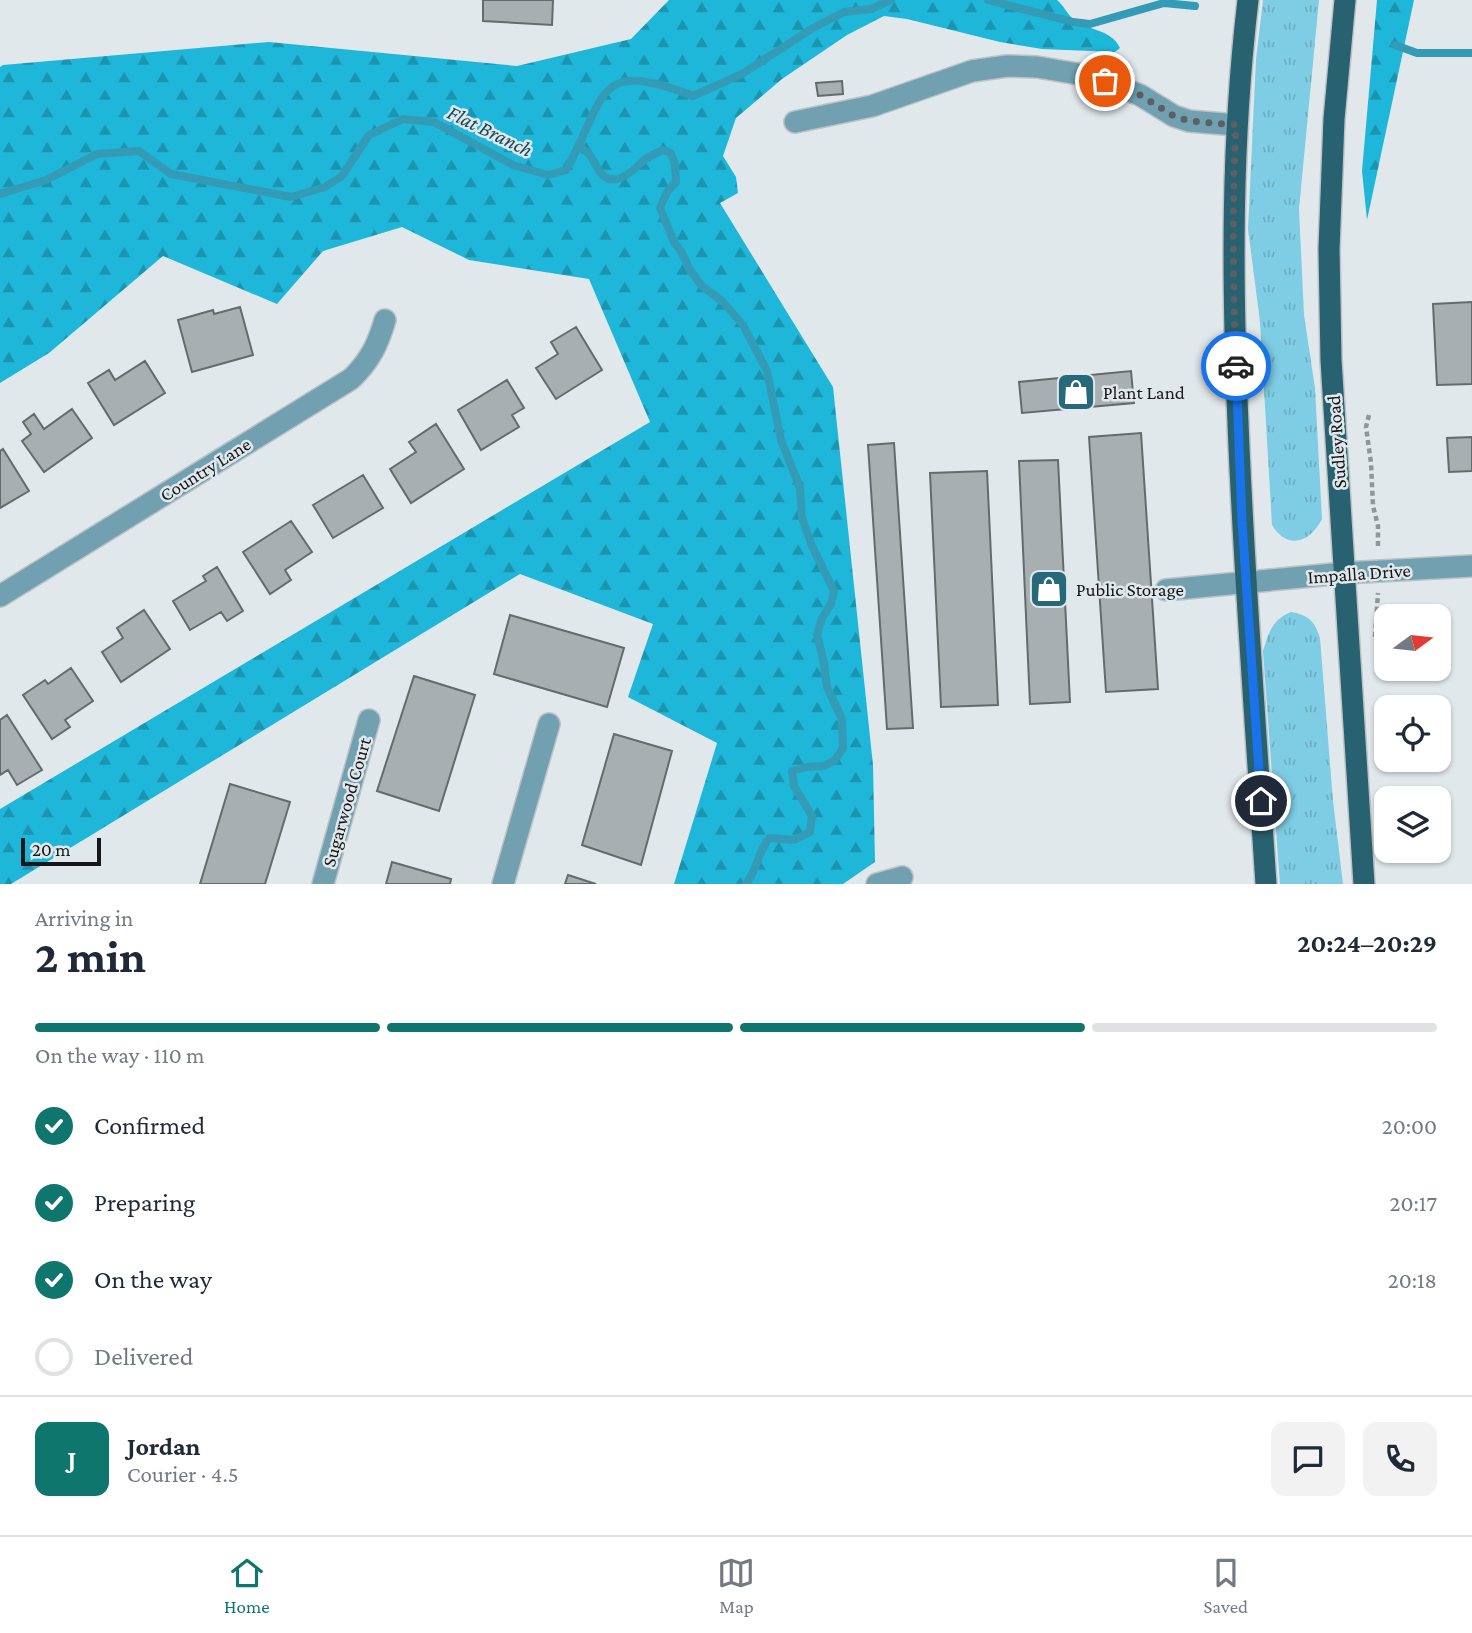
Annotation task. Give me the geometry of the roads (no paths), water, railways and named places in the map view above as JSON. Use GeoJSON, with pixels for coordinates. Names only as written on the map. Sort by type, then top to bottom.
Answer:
{"type":"FeatureCollection","features":[{"type":"Feature","properties":{"kind":"main road"},"geometry":{"type":"LineString","coordinates":[[1248,0],[1240,65],[1233,184],[1233,300],[1246,581],[1266,884]]}},
{"type":"Feature","properties":{"kind":"main road","name":"Sudley Road"},"geometry":{"type":"LineString","coordinates":[[1345,0],[1334,119],[1329,249],[1331,360],[1364,884]]}},
{"type":"Feature","properties":{"kind":"street"},"geometry":{"type":"LineString","coordinates":[[795,122],[872,106],[972,71],[1007,66],[1037,67],[1090,76],[1140,95],[1174,116],[1189,121],[1236,125]]}},
{"type":"Feature","properties":{"kind":"street","name":"Country Lane"},"geometry":{"type":"LineString","coordinates":[[0,596],[351,379],[366,365],[374,352],[385,320]]}},
{"type":"Feature","properties":{"kind":"street","name":"Impalla Drive"},"geometry":{"type":"LineString","coordinates":[[1166,590],[1344,573],[1472,566]]}},
{"type":"Feature","properties":{"kind":"street","name":"Sugarwood Court"},"geometry":{"type":"LineString","coordinates":[[323,884],[369,720]]}},
{"type":"Feature","properties":{"kind":"street"},"geometry":{"type":"LineString","coordinates":[[503,884],[549,724]]}},
{"type":"Feature","properties":{"kind":"street"},"geometry":{"type":"LineString","coordinates":[[877,884],[902,877]]}},
{"type":"Feature","properties":{"kind":"waterway","name":"Flat Branch"},"geometry":{"type":"LineString","coordinates":[[0,194],[46,180],[97,154],[139,151],[171,174],[291,197],[325,187],[342,176],[369,135],[403,119],[434,122],[513,165],[548,175],[566,170],[598,104],[607,91],[620,83],[637,81],[661,85],[693,96],[742,74],[813,28],[844,12],[871,9],[891,0]]}},
{"type":"Feature","properties":{"kind":"waterway","name":"Flat Branch"},"geometry":{"type":"LineString","coordinates":[[988,0],[1090,24],[1164,3],[1195,6]]}},
{"type":"Feature","properties":{"kind":"waterway","name":"Flat Branch"},"geometry":{"type":"LineString","coordinates":[[1395,45],[1417,53],[1472,53]]}},
{"type":"Feature","properties":{"kind":"waterway"},"geometry":{"type":"LineString","coordinates":[[579,147],[590,155],[600,172],[611,179],[623,177],[663,150],[671,153],[676,182],[667,192],[660,208],[674,242],[690,270],[702,286],[723,302],[743,325],[767,371],[781,440],[800,488],[802,518],[834,591],[817,635],[827,687],[842,719],[843,748],[835,760],[824,766],[792,771],[794,786],[812,816],[810,832],[794,840],[769,838],[746,884]]}},
{"type":"Feature","properties":{"kind":"place","name":"Plant Land"},"geometry":{"type":"Point","coordinates":[1076,392]}},
{"type":"Feature","properties":{"kind":"place","name":"Public Storage"},"geometry":{"type":"Point","coordinates":[1049,589]}}]}
